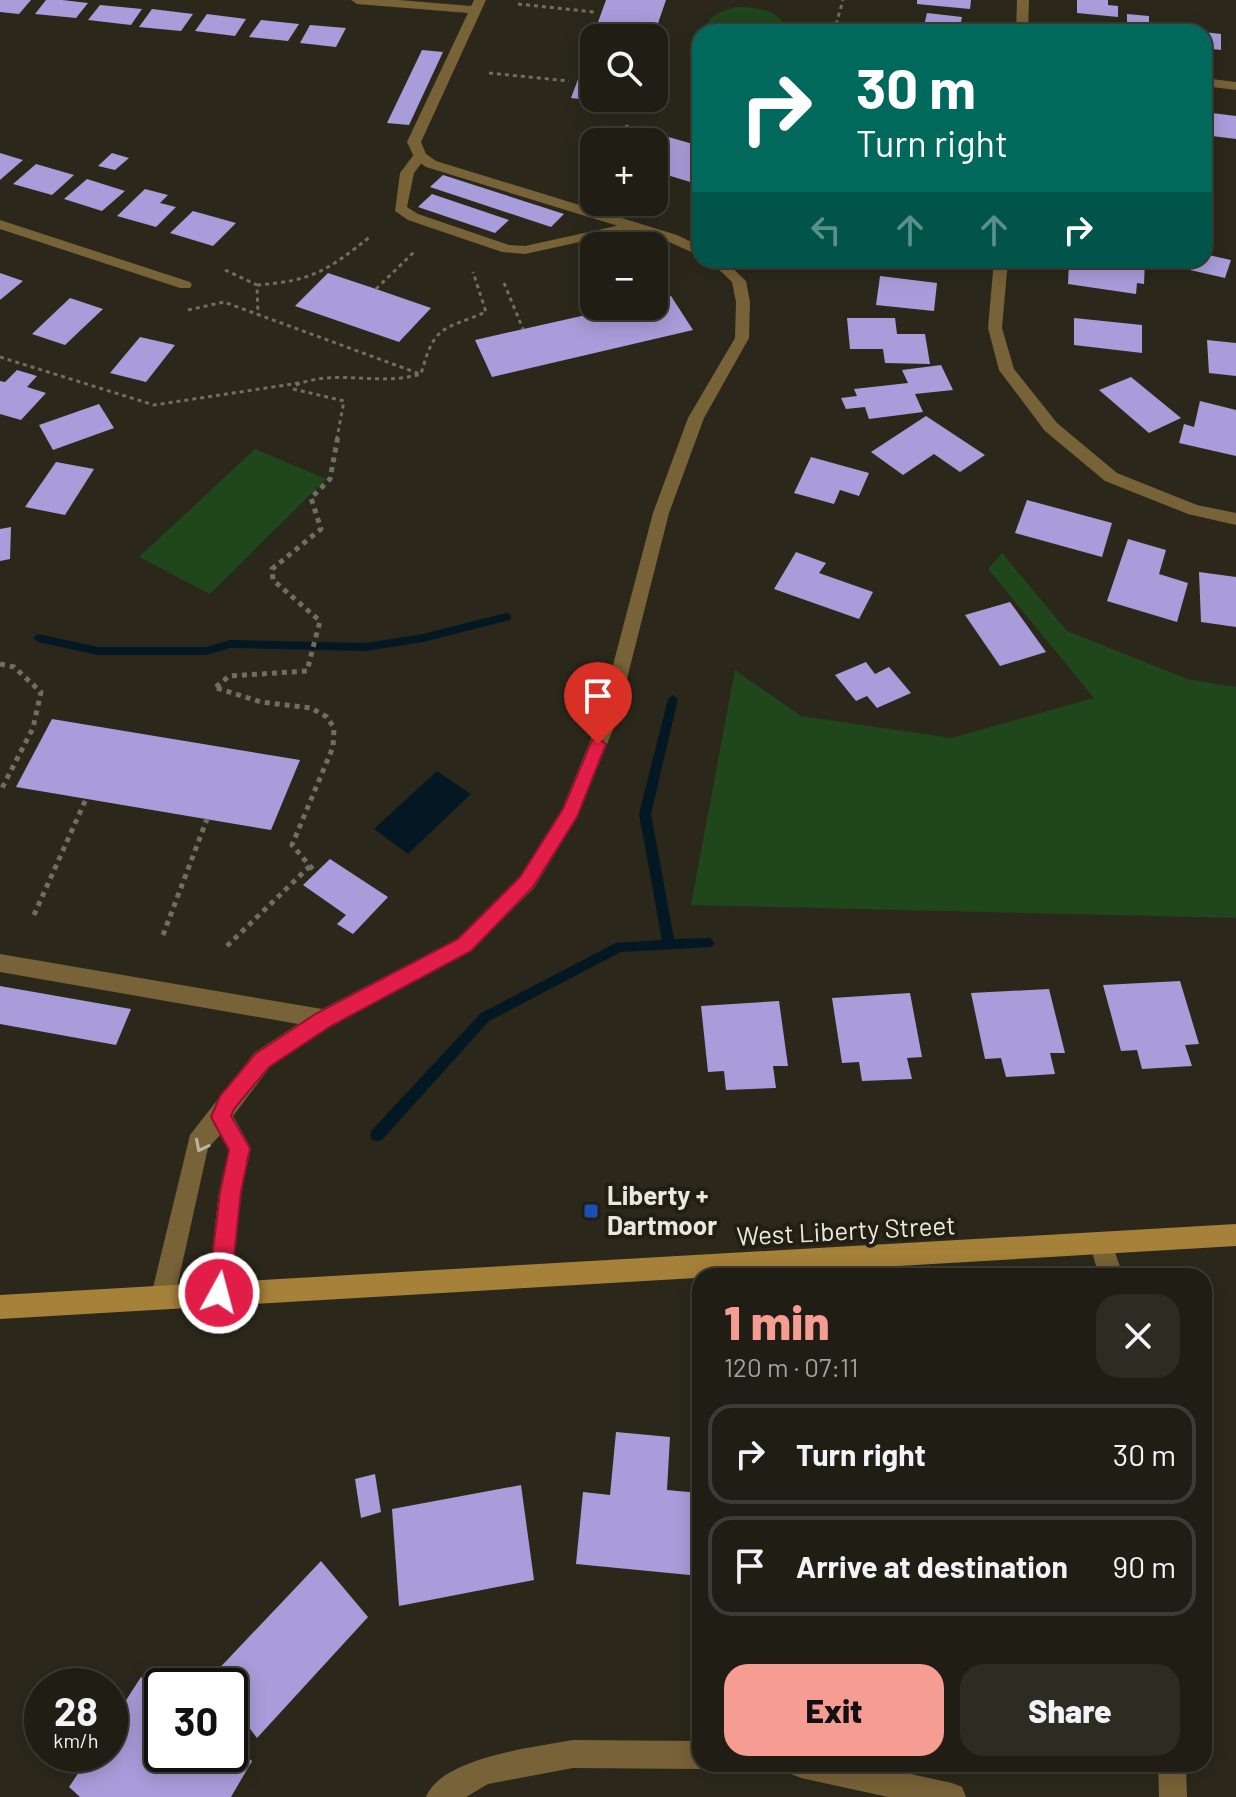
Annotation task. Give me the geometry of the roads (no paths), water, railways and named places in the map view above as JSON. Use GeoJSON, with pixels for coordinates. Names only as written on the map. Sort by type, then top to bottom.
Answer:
{"type":"FeatureCollection","features":[{"type":"Feature","properties":{"kind":"main road","name":"West Liberty Street"},"geometry":{"type":"LineString","coordinates":[[0,1307],[1236,1235]]}},
{"type":"Feature","properties":{"kind":"street"},"geometry":{"type":"LineString","coordinates":[[357,0],[477,5],[414,142],[420,156],[431,164],[672,238],[692,248]]}},
{"type":"Feature","properties":{"kind":"street"},"geometry":{"type":"LineString","coordinates":[[1022,24],[1023,0]]}},
{"type":"Feature","properties":{"kind":"street"},"geometry":{"type":"LineString","coordinates":[[1212,83],[1236,86]]}},
{"type":"Feature","properties":{"kind":"street"},"geometry":{"type":"LineString","coordinates":[[420,156],[407,173],[400,208],[413,217],[507,249],[545,248],[634,226]]}},
{"type":"Feature","properties":{"kind":"street"},"geometry":{"type":"LineString","coordinates":[[0,224],[185,285]]}},
{"type":"Feature","properties":{"kind":"street"},"geometry":{"type":"LineString","coordinates":[[163,1296],[198,1143],[262,1060],[324,1019],[464,945],[527,882],[570,812],[607,722],[661,513],[696,418],[742,338],[743,302],[739,281],[725,268]]}},
{"type":"Feature","properties":{"kind":"street"},"geometry":{"type":"LineString","coordinates":[[1000,268],[995,328],[1007,370],[1051,427],[1111,477],[1194,510],[1236,519]]}},
{"type":"Feature","properties":{"kind":"street"},"geometry":{"type":"LineString","coordinates":[[0,963],[324,1019]]}},
{"type":"Feature","properties":{"kind":"street"},"geometry":{"type":"LineString","coordinates":[[219,1293],[230,1192],[240,1148],[221,1117]]}},
{"type":"Feature","properties":{"kind":"street"},"geometry":{"type":"LineString","coordinates":[[1102,1245],[1109,1268]]}},
{"type":"Feature","properties":{"kind":"street"},"geometry":{"type":"LineString","coordinates":[[440,1797],[483,1771],[573,1754],[692,1755]]}},
{"type":"Feature","properties":{"kind":"street"},"geometry":{"type":"LineString","coordinates":[[838,1772],[952,1797]]}},
{"type":"Feature","properties":{"kind":"street"},"geometry":{"type":"LineString","coordinates":[[1172,1772],[1173,1797]]}},
{"type":"Feature","properties":{"kind":"water"},"geometry":{"type":"Polygon","coordinates":[[[437,771],[471,794],[408,854],[374,829],[437,771]]]}},
{"type":"Feature","properties":{"kind":"waterway"},"geometry":{"type":"LineString","coordinates":[[38,638],[98,651],[206,651],[230,644],[366,647],[423,638],[506,617]]}},
{"type":"Feature","properties":{"kind":"waterway"},"geometry":{"type":"LineString","coordinates":[[669,944],[645,814],[673,699]]}},
{"type":"Feature","properties":{"kind":"waterway"},"geometry":{"type":"LineString","coordinates":[[377,1135],[485,1017],[620,947],[708,943]]}},
{"type":"Feature","properties":{"kind":"place","name":"Liberty + Dartmoor"},"geometry":{"type":"Point","coordinates":[591,1211]}}]}
